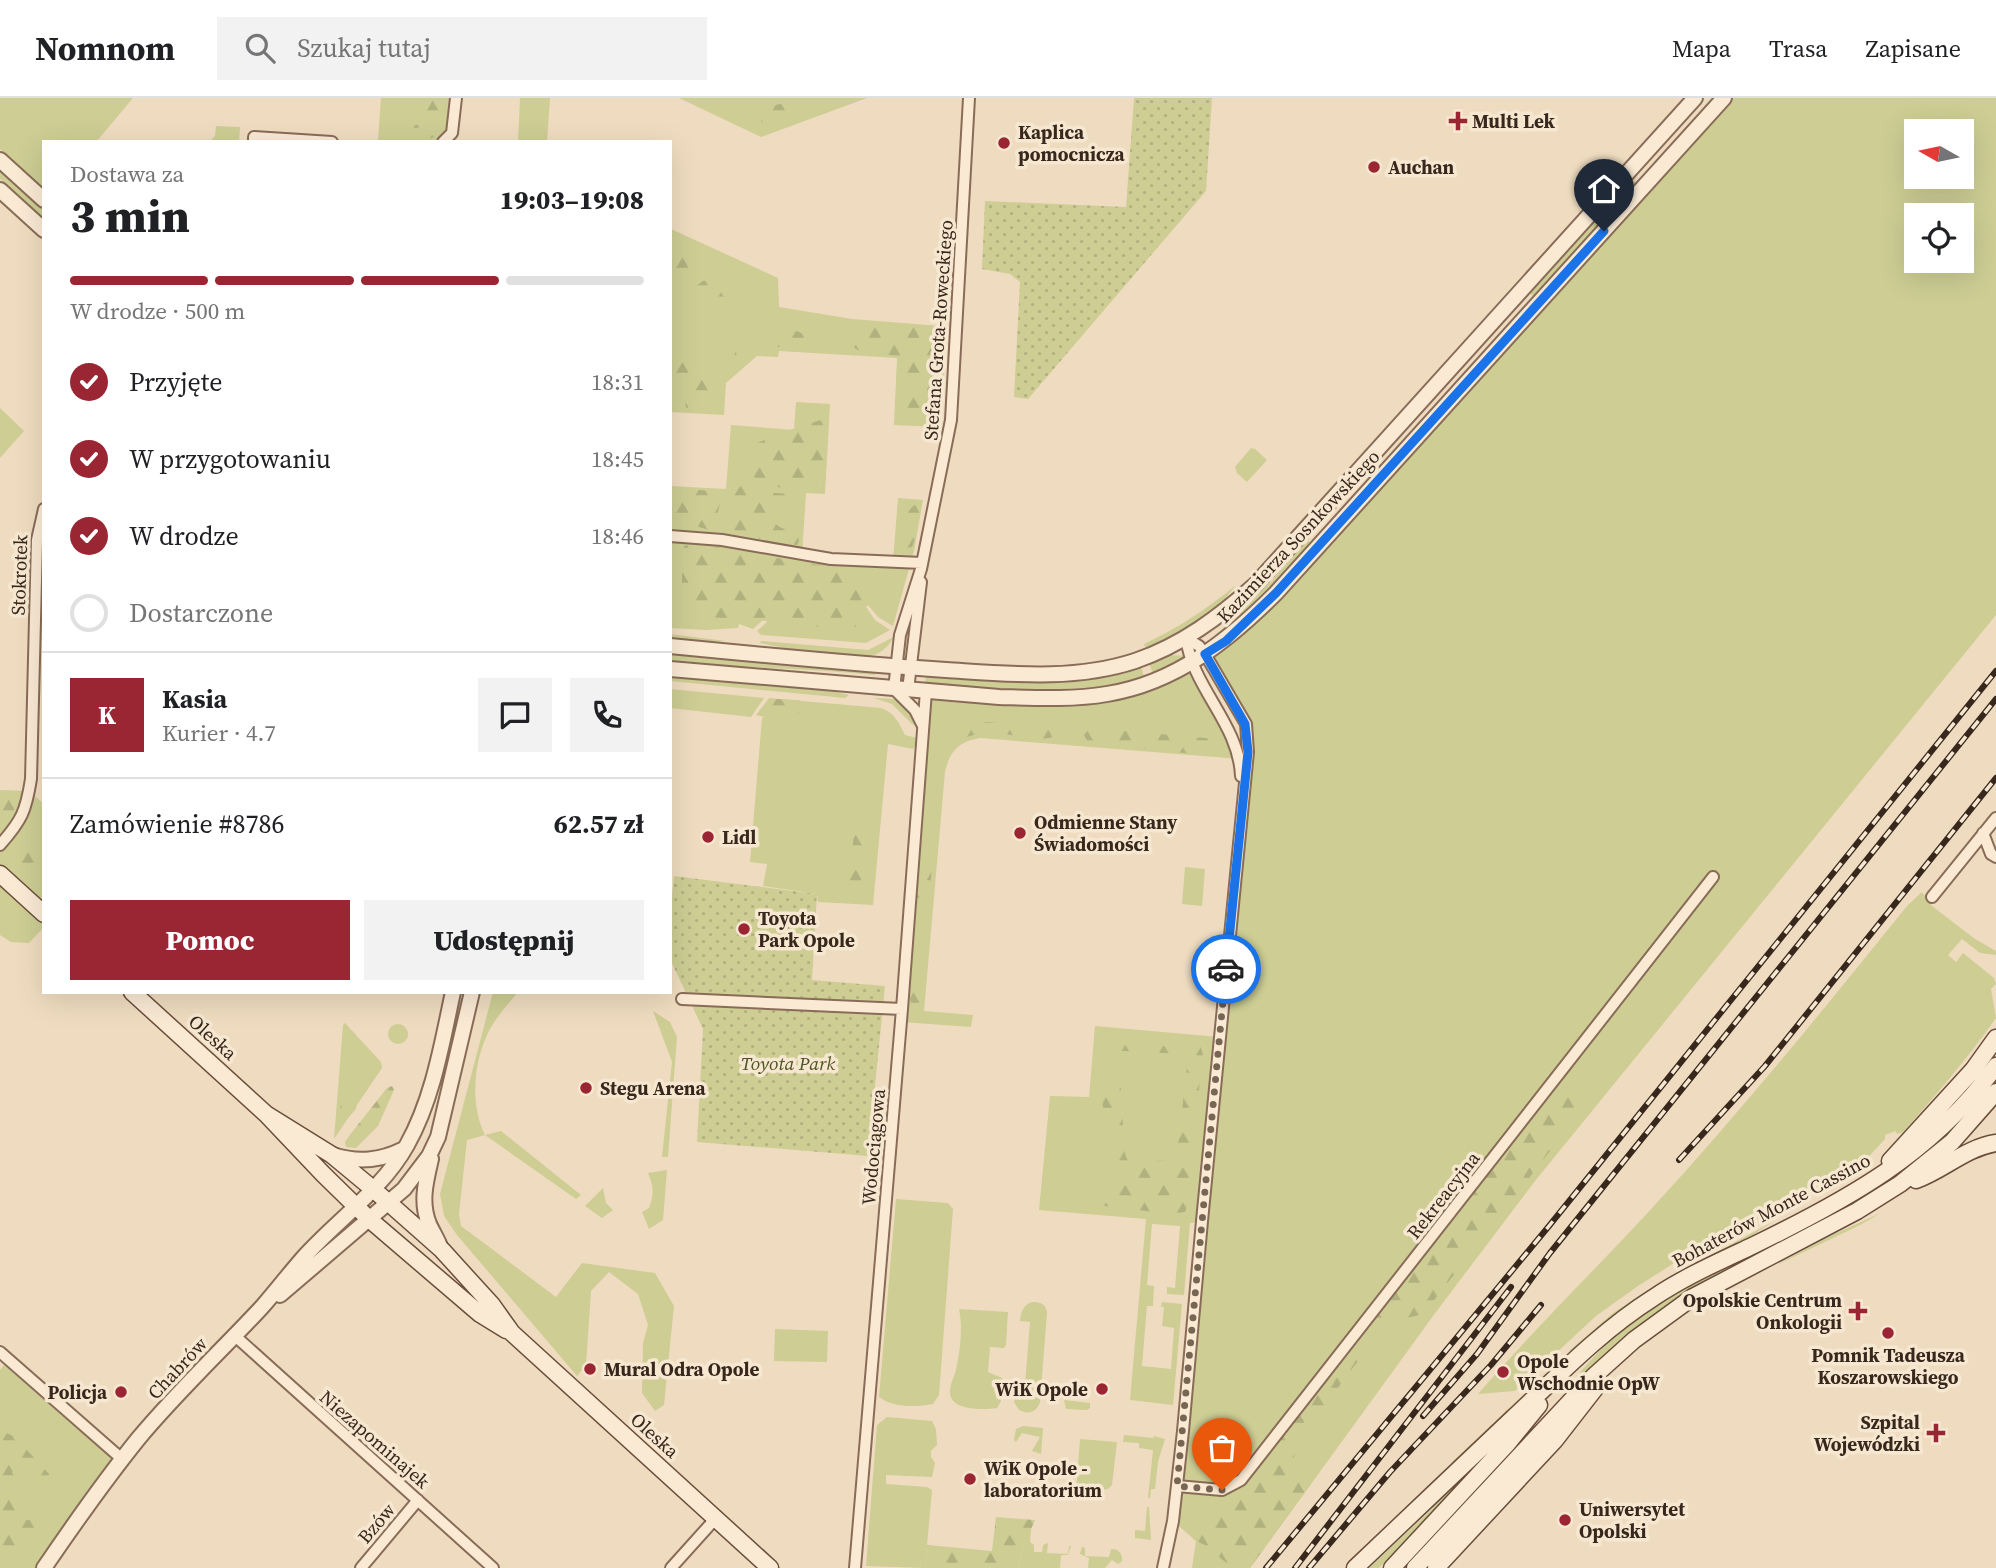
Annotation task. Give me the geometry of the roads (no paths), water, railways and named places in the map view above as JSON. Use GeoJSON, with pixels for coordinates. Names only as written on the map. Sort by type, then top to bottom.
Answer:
{"type":"FeatureCollection","features":[{"type":"Feature","properties":{"kind":"main road"},"geometry":{"type":"LineString","coordinates":[[0,874],[42,912]]}},
{"type":"Feature","properties":{"kind":"main road","name":"Oleska"},"geometry":{"type":"LineString","coordinates":[[134,994],[266,1114],[369,1219],[472,1308],[512,1333],[771,1568]]}},
{"type":"Feature","properties":{"kind":"main road"},"geometry":{"type":"LineString","coordinates":[[1865,1187],[1973,1070],[1996,1038]]}},
{"type":"Feature","properties":{"kind":"main road","name":"Bohaterów Monte Cassino"},"geometry":{"type":"LineString","coordinates":[[1555,1379],[1611,1328],[1654,1297],[1865,1187],[1927,1142],[1964,1105],[1996,1066]]}},
{"type":"Feature","properties":{"kind":"main road","name":"Bohaterów Monte Cassino"},"geometry":{"type":"LineString","coordinates":[[1626,1346],[1693,1297],[1857,1211],[1900,1184],[1952,1142],[1996,1092]]}},
{"type":"Feature","properties":{"kind":"main road","name":"Oleska"},"geometry":{"type":"LineString","coordinates":[[266,1114],[332,1155],[389,1203],[442,1251],[492,1305],[512,1333]]}},
{"type":"Feature","properties":{"kind":"main road"},"geometry":{"type":"LineString","coordinates":[[1900,1184],[1926,1176],[1980,1146],[1996,1143]]}},
{"type":"Feature","properties":{"kind":"main road"},"geometry":{"type":"LineString","coordinates":[[1415,1568],[1594,1376],[1626,1346]]}},
{"type":"Feature","properties":{"kind":"main road"},"geometry":{"type":"LineString","coordinates":[[1436,1568],[1555,1440],[1626,1346]]}},
{"type":"Feature","properties":{"kind":"main road"},"geometry":{"type":"LineString","coordinates":[[1355,1568],[1555,1379]]}},
{"type":"Feature","properties":{"kind":"main road"},"geometry":{"type":"LineString","coordinates":[[1392,1568],[1508,1443],[1531,1416],[1555,1379]]}},
{"type":"Feature","properties":{"kind":"street"},"geometry":{"type":"LineString","coordinates":[[445,140],[452,133],[456,98]]}},
{"type":"Feature","properties":{"kind":"street","name":"Stefana Grota-Roweckiego"},"geometry":{"type":"LineString","coordinates":[[901,689],[951,420],[969,98]]}},
{"type":"Feature","properties":{"kind":"street","name":"Kazimierza Sosnkowskiego"},"geometry":{"type":"LineString","coordinates":[[672,646],[903,667],[1016,674],[1084,673],[1134,662],[1186,638],[1217,618],[1264,575],[1695,98]]}},
{"type":"Feature","properties":{"kind":"street","name":"Kazimierza Sosnkowskiego"},"geometry":{"type":"LineString","coordinates":[[672,669],[999,697],[1092,696],[1125,690],[1193,663],[1226,641],[1276,593],[1724,98]]}},
{"type":"Feature","properties":{"kind":"street"},"geometry":{"type":"LineString","coordinates":[[254,139],[280,140]]}},
{"type":"Feature","properties":{"kind":"street"},"geometry":{"type":"LineString","coordinates":[[0,160],[42,198]]}},
{"type":"Feature","properties":{"kind":"street"},"geometry":{"type":"LineString","coordinates":[[0,190],[42,228]]}},
{"type":"Feature","properties":{"kind":"street","name":"Stokrotek"},"geometry":{"type":"LineString","coordinates":[[0,845],[18,825],[27,802],[31,779],[37,540],[42,518]]}},
{"type":"Feature","properties":{"kind":"street"},"geometry":{"type":"LineString","coordinates":[[672,536],[722,540],[831,559],[922,566]]}},
{"type":"Feature","properties":{"kind":"street"},"geometry":{"type":"LineString","coordinates":[[1163,1568],[1170,1541],[1177,1486],[1248,752],[1245,724],[1205,654],[1199,646],[1186,638]]}},
{"type":"Feature","properties":{"kind":"street"},"geometry":{"type":"LineString","coordinates":[[1186,638],[1193,663],[1238,749],[1242,804]]}},
{"type":"Feature","properties":{"kind":"street"},"geometry":{"type":"LineString","coordinates":[[901,689],[924,728]]}},
{"type":"Feature","properties":{"kind":"street","name":"Wodociągowa"},"geometry":{"type":"LineString","coordinates":[[855,1568],[926,691]]}},
{"type":"Feature","properties":{"kind":"street"},"geometry":{"type":"LineString","coordinates":[[1932,897],[1996,818]]}},
{"type":"Feature","properties":{"kind":"street"},"geometry":{"type":"LineString","coordinates":[[1983,834],[1996,838]]}},
{"type":"Feature","properties":{"kind":"street"},"geometry":{"type":"LineString","coordinates":[[1983,834],[1996,858]]}},
{"type":"Feature","properties":{"kind":"street","name":"Rekreacyjna"},"geometry":{"type":"LineString","coordinates":[[1177,1486],[1222,1490],[1241,1480],[1713,877]]}},
{"type":"Feature","properties":{"kind":"street","name":"Chabrów"},"geometry":{"type":"LineString","coordinates":[[44,1568],[122,1459],[186,1385],[264,1305],[303,1257],[373,1189],[405,1148],[413,1134],[428,1091],[452,994]]}},
{"type":"Feature","properties":{"kind":"street"},"geometry":{"type":"LineString","coordinates":[[442,1251],[424,1206],[425,1185],[472,994]]}},
{"type":"Feature","properties":{"kind":"street"},"geometry":{"type":"LineString","coordinates":[[682,999],[902,1009]]}},
{"type":"Feature","properties":{"kind":"street","name":"Chabrów"},"geometry":{"type":"LineString","coordinates":[[264,1305],[285,1292],[389,1203],[404,1189],[434,1147]]}},
{"type":"Feature","properties":{"kind":"street"},"geometry":{"type":"LineString","coordinates":[[332,1155],[361,1161],[382,1158],[405,1148]]}},
{"type":"Feature","properties":{"kind":"street","name":"Niezapominajek"},"geometry":{"type":"LineString","coordinates":[[234,1335],[493,1568]]}},
{"type":"Feature","properties":{"kind":"street"},"geometry":{"type":"LineString","coordinates":[[0,1352],[122,1459]]}},
{"type":"Feature","properties":{"kind":"street","name":"Bzów"},"geometry":{"type":"LineString","coordinates":[[361,1568],[418,1500]]}},
{"type":"Feature","properties":{"kind":"street"},"geometry":{"type":"LineString","coordinates":[[671,1568],[716,1518]]}},
{"type":"Feature","properties":{"kind":"railway"},"geometry":{"type":"LineString","coordinates":[[1266,1568],[1549,1226],[1996,671]]}},
{"type":"Feature","properties":{"kind":"railway"},"geometry":{"type":"LineString","coordinates":[[1423,1416],[1477,1354],[1550,1253],[1996,699]]}},
{"type":"Feature","properties":{"kind":"railway"},"geometry":{"type":"LineString","coordinates":[[1679,1160],[1765,1066],[1996,778]]}},
{"type":"Feature","properties":{"kind":"railway"},"geometry":{"type":"LineString","coordinates":[[1295,1568],[1511,1287]]}},
{"type":"Feature","properties":{"kind":"railway"},"geometry":{"type":"LineString","coordinates":[[1309,1568],[1390,1472],[1491,1365],[1541,1305]]}},
{"type":"Feature","properties":{"kind":"place","name":"Multi Lek"},"geometry":{"type":"Point","coordinates":[1458,121]}},
{"type":"Feature","properties":{"kind":"place","name":"Kaplica pomocnicza"},"geometry":{"type":"Point","coordinates":[1004,143]}},
{"type":"Feature","properties":{"kind":"place","name":"Auchan"},"geometry":{"type":"Point","coordinates":[1374,167]}},
{"type":"Feature","properties":{"kind":"place","name":"Odmienne Stany Świadomości"},"geometry":{"type":"Point","coordinates":[1020,833]}},
{"type":"Feature","properties":{"kind":"place","name":"Lidl"},"geometry":{"type":"Point","coordinates":[708,837]}},
{"type":"Feature","properties":{"kind":"place","name":"Toyota Park Opole"},"geometry":{"type":"Point","coordinates":[744,929]}},
{"type":"Feature","properties":{"kind":"place","name":"Stegu Arena"},"geometry":{"type":"Point","coordinates":[586,1088]}},
{"type":"Feature","properties":{"kind":"place","name":"Opolskie Centrum Onkologii"},"geometry":{"type":"Point","coordinates":[1858,1311]}},
{"type":"Feature","properties":{"kind":"place","name":"Pomnik Tadeusza Koszarowskiego"},"geometry":{"type":"Point","coordinates":[1888,1333]}},
{"type":"Feature","properties":{"kind":"place","name":"Mural Odra Opole"},"geometry":{"type":"Point","coordinates":[590,1369]}},
{"type":"Feature","properties":{"kind":"place","name":"Opole Wschodnie OpW"},"geometry":{"type":"Point","coordinates":[1503,1372]}},
{"type":"Feature","properties":{"kind":"place","name":"WiK Opole"},"geometry":{"type":"Point","coordinates":[1102,1389]}},
{"type":"Feature","properties":{"kind":"place","name":"Policja"},"geometry":{"type":"Point","coordinates":[121,1392]}},
{"type":"Feature","properties":{"kind":"place","name":"Szpital Wojewódzki"},"geometry":{"type":"Point","coordinates":[1936,1433]}},
{"type":"Feature","properties":{"kind":"place","name":"WiK Opole - laboratorium"},"geometry":{"type":"Point","coordinates":[970,1479]}},
{"type":"Feature","properties":{"kind":"place","name":"Uniwersytet Opolski"},"geometry":{"type":"Point","coordinates":[1565,1520]}},
{"type":"Feature","properties":{"kind":"park label","name":"Toyota Park"},"geometry":{"type":"Point","coordinates":[788,1063]}}]}
